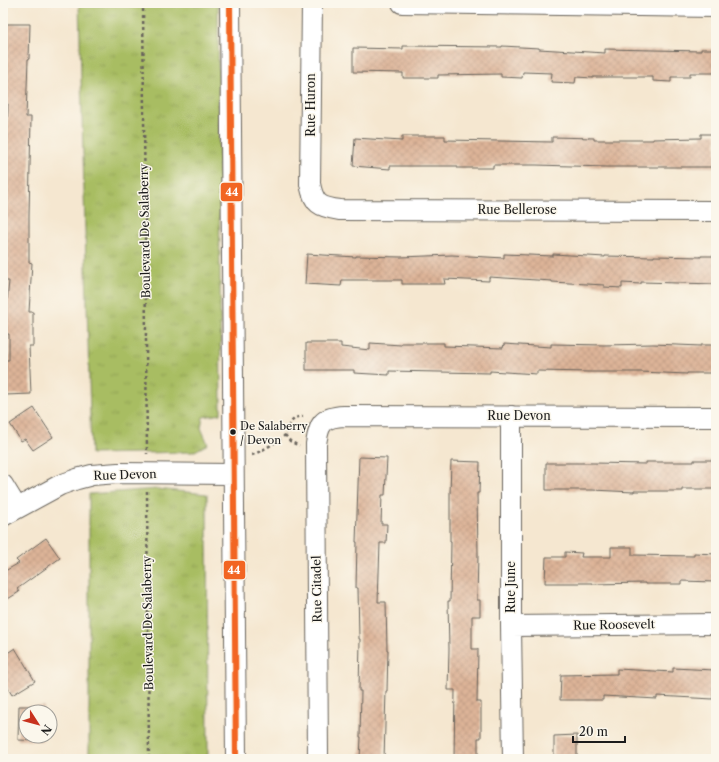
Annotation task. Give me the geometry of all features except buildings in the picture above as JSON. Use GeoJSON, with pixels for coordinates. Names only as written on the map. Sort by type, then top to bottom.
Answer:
{"type":"FeatureCollection","features":[{"type":"Feature","properties":{"kind":"street"},"geometry":{"type":"LineString","coordinates":[[230,3],[236,759]]}},
{"type":"Feature","properties":{"kind":"street","name":"Rue Huron"},"geometry":{"type":"LineString","coordinates":[[312,3],[310,184],[313,196],[319,204]]}},
{"type":"Feature","properties":{"kind":"street"},"geometry":{"type":"LineString","coordinates":[[402,3],[716,7]]}},
{"type":"Feature","properties":{"kind":"street","name":"Rue Bellerose"},"geometry":{"type":"LineString","coordinates":[[319,204],[328,208],[340,210],[716,211]]}},
{"type":"Feature","properties":{"kind":"street","name":"Rue Devon"},"geometry":{"type":"LineString","coordinates":[[324,422],[334,417],[344,416],[716,417]]}},
{"type":"Feature","properties":{"kind":"street","name":"Rue June"},"geometry":{"type":"LineString","coordinates":[[511,416],[511,626],[513,759]]}},
{"type":"Feature","properties":{"kind":"street","name":"Rue Citadel"},"geometry":{"type":"LineString","coordinates":[[318,759],[316,444],[318,431],[324,422]]}},
{"type":"Feature","properties":{"kind":"street","name":"Rue Devon"},"geometry":{"type":"LineString","coordinates":[[10,512],[60,485],[92,476],[118,473],[233,474]]}},
{"type":"Feature","properties":{"kind":"street"},"geometry":{"type":"LineString","coordinates":[[3,485],[10,512]]}},
{"type":"Feature","properties":{"kind":"street","name":"Rue Roosevelt"},"geometry":{"type":"LineString","coordinates":[[511,626],[716,624]]}},
{"type":"Feature","properties":{"kind":"path","name":"Boulevard De Salaberry"},"geometry":{"type":"LineString","coordinates":[[143,3],[147,459]]}},
{"type":"Feature","properties":{"kind":"path"},"geometry":{"type":"LineString","coordinates":[[249,455],[258,452],[285,435],[293,420],[303,416]]}},
{"type":"Feature","properties":{"kind":"path"},"geometry":{"type":"LineString","coordinates":[[285,435],[290,441],[303,448]]}},
{"type":"Feature","properties":{"kind":"path","name":"Boulevard De Salaberry"},"geometry":{"type":"LineString","coordinates":[[147,486],[149,759]]}},
{"type":"Feature","properties":{"kind":"green space"},"geometry":{"type":"Polygon","coordinates":[[[79,3],[218,3],[221,414],[203,417],[201,428],[208,444],[193,452],[91,454],[79,3]]]}},
{"type":"Feature","properties":{"kind":"green space"},"geometry":{"type":"Polygon","coordinates":[[[157,489],[207,494],[208,759],[89,759],[89,494],[157,489]]]}},
{"type":"Feature","properties":{"kind":"transit line","name":"44"},"geometry":{"type":"LineString","coordinates":[[230,3],[236,759]]}},
{"type":"Feature","properties":{"kind":"place","name":"De Salaberry / Devon"},"geometry":{"type":"Point","coordinates":[233,432]}}]}
